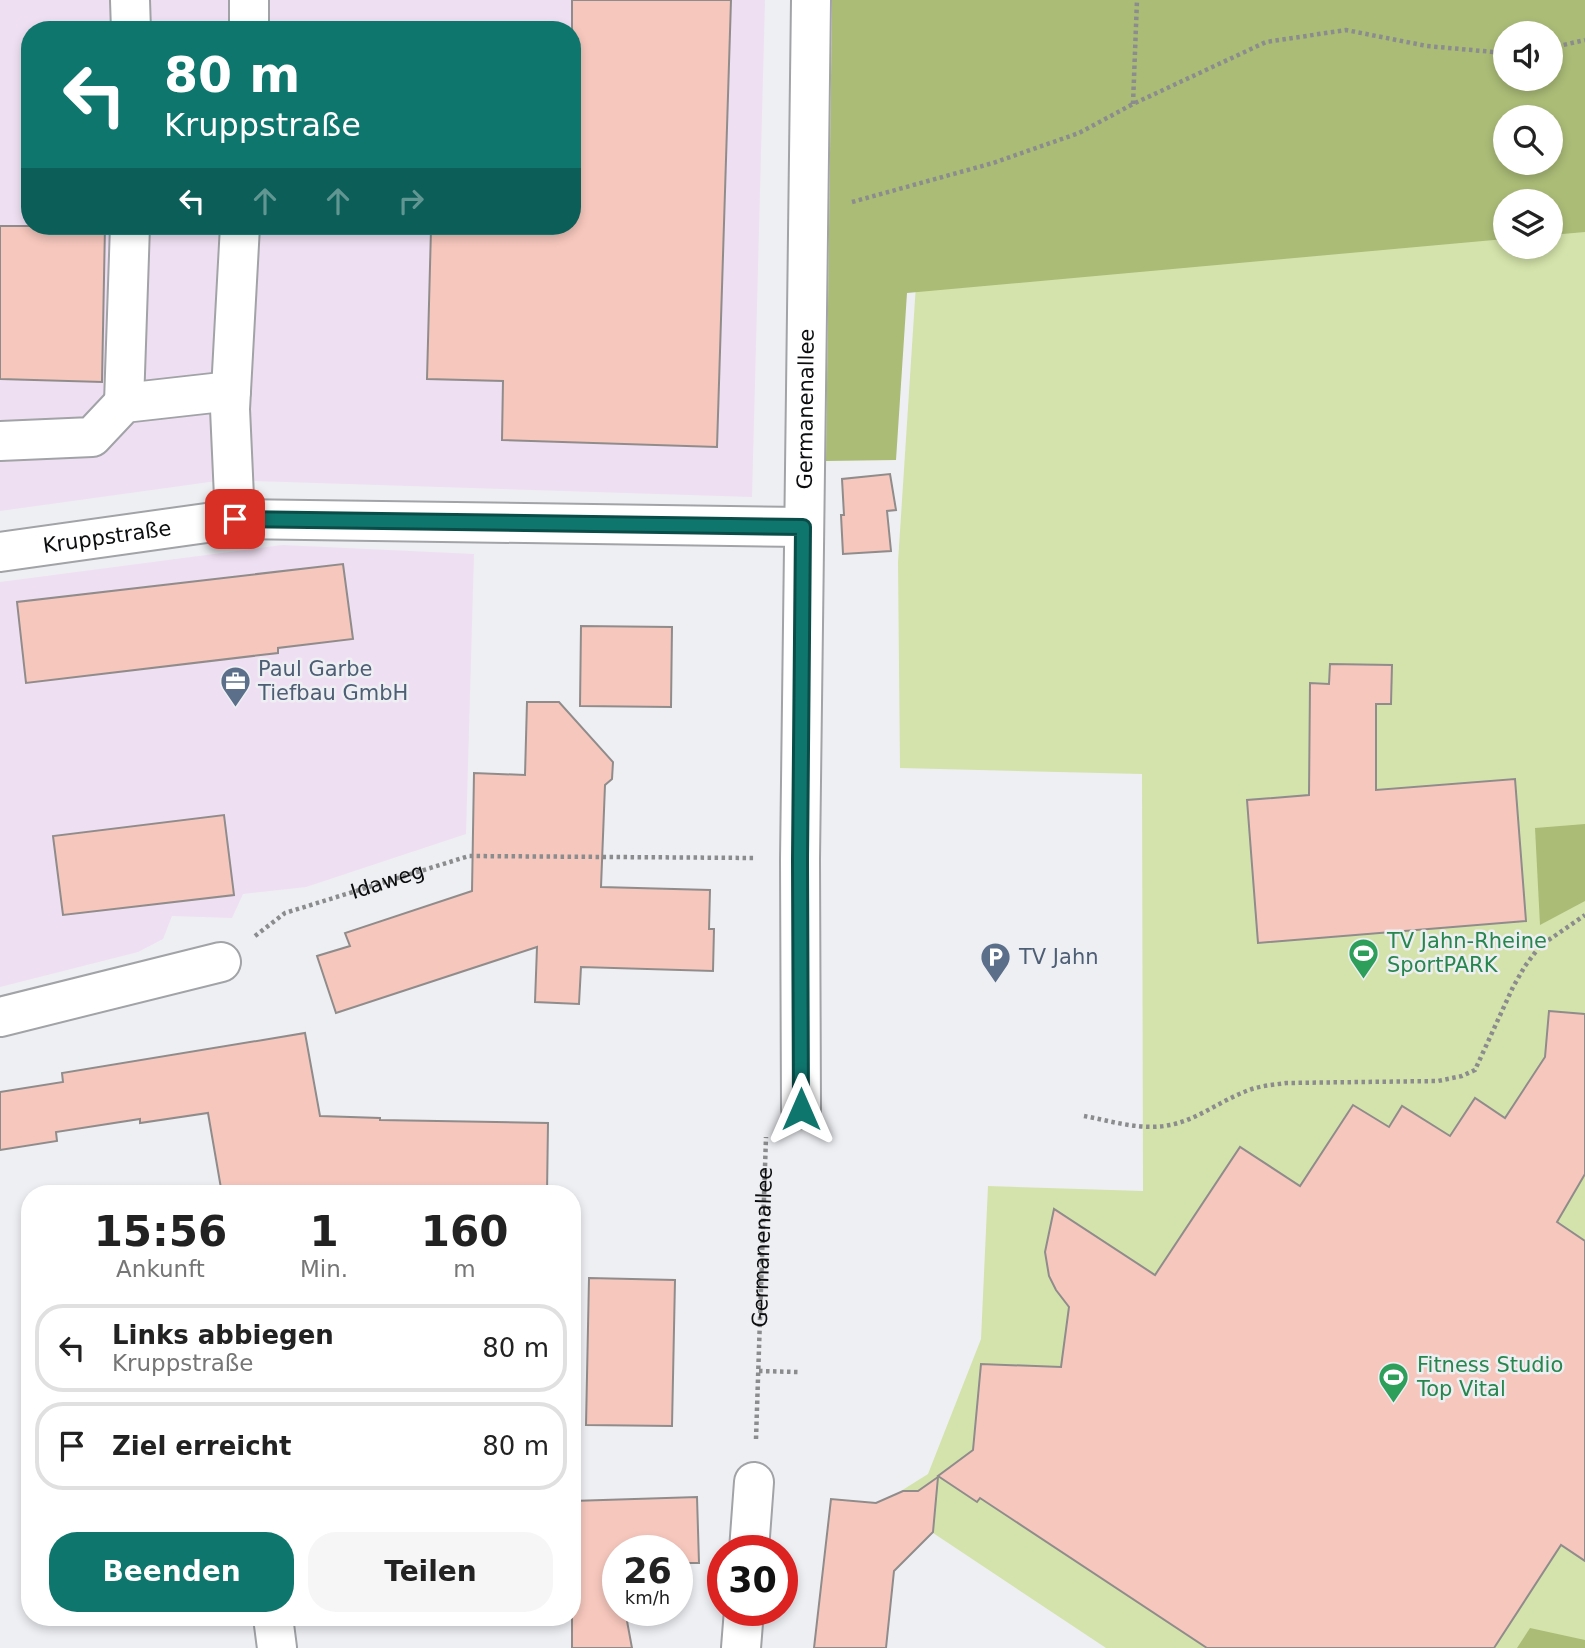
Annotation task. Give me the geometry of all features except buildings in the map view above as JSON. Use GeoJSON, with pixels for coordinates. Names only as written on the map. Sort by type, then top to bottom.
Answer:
{"type":"FeatureCollection","features":[{"type":"Feature","properties":{"kind":"street"},"geometry":{"type":"LineString","coordinates":[[130,0],[131,21]]}},
{"type":"Feature","properties":{"kind":"street"},"geometry":{"type":"LineString","coordinates":[[248,21],[249,0]]}},
{"type":"Feature","properties":{"kind":"street","name":"Germanenallee"},"geometry":{"type":"LineString","coordinates":[[801,1109],[803,527],[811,0]]}},
{"type":"Feature","properties":{"kind":"street"},"geometry":{"type":"LineString","coordinates":[[0,441],[92,438],[124,403],[130,235]]}},
{"type":"Feature","properties":{"kind":"street"},"geometry":{"type":"LineString","coordinates":[[235,519],[231,391],[240,235]]}},
{"type":"Feature","properties":{"kind":"street"},"geometry":{"type":"LineString","coordinates":[[124,403],[231,391]]}},
{"type":"Feature","properties":{"kind":"street","name":"Kruppstraße"},"geometry":{"type":"LineString","coordinates":[[0,552],[235,519],[803,527]]}},
{"type":"Feature","properties":{"kind":"street"},"geometry":{"type":"LineString","coordinates":[[0,1017],[221,962]]}},
{"type":"Feature","properties":{"kind":"street"},"geometry":{"type":"LineString","coordinates":[[750,1535],[754,1482]]}},
{"type":"Feature","properties":{"kind":"street"},"geometry":{"type":"LineString","coordinates":[[274,1626],[277,1648]]}},
{"type":"Feature","properties":{"kind":"street"},"geometry":{"type":"LineString","coordinates":[[741,1648],[743,1626]]}},
{"type":"Feature","properties":{"kind":"path"},"geometry":{"type":"LineString","coordinates":[[1133,104],[1137,0]]}},
{"type":"Feature","properties":{"kind":"path"},"geometry":{"type":"LineString","coordinates":[[807,215],[993,163],[1079,133],[1133,104],[1266,42],[1346,30],[1427,46],[1493,52]]}},
{"type":"Feature","properties":{"kind":"path"},"geometry":{"type":"LineString","coordinates":[[1563,45],[1585,40]]}},
{"type":"Feature","properties":{"kind":"path","name":"Idaweg"},"geometry":{"type":"LineString","coordinates":[[221,962],[285,913],[470,856],[743,857],[800,860]]}},
{"type":"Feature","properties":{"kind":"path"},"geometry":{"type":"LineString","coordinates":[[1084,1116],[1139,1126],[1167,1126],[1245,1091],[1265,1086],[1286,1083],[1438,1081],[1462,1076],[1475,1070],[1513,987],[1540,946],[1585,915]]}},
{"type":"Feature","properties":{"kind":"path","name":"Germanenallee"},"geometry":{"type":"LineString","coordinates":[[754,1482],[766,1122],[801,1109]]}},
{"type":"Feature","properties":{"kind":"path"},"geometry":{"type":"LineString","coordinates":[[759,1371],[798,1372]]}},
{"type":"Feature","properties":{"kind":"shaded area"},"geometry":{"type":"Polygon","coordinates":[[[0,0],[765,0],[752,497],[224,480],[0,511],[0,0]]]}},
{"type":"Feature","properties":{"kind":"shaded area","name":"Paul Garbe Tiefbau GmbH"},"geometry":{"type":"Polygon","coordinates":[[[282,545],[474,554],[466,834],[306,887],[243,894],[232,918],[172,916],[163,939],[138,952],[0,987],[0,582],[282,545]]]}},
{"type":"Feature","properties":{"kind":"green space"},"geometry":{"type":"Polygon","coordinates":[[[832,0],[1585,0],[1585,232],[1563,234],[1563,189],[1493,189],[1493,240],[907,293],[896,460],[826,461],[832,0]]]}},
{"type":"Feature","properties":{"kind":"green space","name":"TV Jahn-Rheine SportPARK"},"geometry":{"type":"Polygon","coordinates":[[[1585,228],[1585,1648],[1106,1648],[885,1501],[928,1474],[981,1339],[988,1186],[1143,1191],[1142,774],[900,768],[898,562],[916,284],[1493,235],[1493,259],[1563,259],[1563,230],[1585,228]]]}},
{"type":"Feature","properties":{"kind":"green space"},"geometry":{"type":"Polygon","coordinates":[[[1585,824],[1585,901],[1540,925],[1535,828],[1585,824]]]}},
{"type":"Feature","properties":{"kind":"green space"},"geometry":{"type":"Polygon","coordinates":[[[1530,1628],[1585,1640],[1585,1648],[1517,1648],[1530,1628]]]}},
{"type":"Feature","properties":{"kind":"place","name":"Paul Garbe Tiefbau GmbH"},"geometry":{"type":"Point","coordinates":[235,708]}},
{"type":"Feature","properties":{"kind":"place","name":"TV Jahn-Rheine SportPARK"},"geometry":{"type":"Point","coordinates":[1364,980]}},
{"type":"Feature","properties":{"kind":"place","name":"TV Jahn"},"geometry":{"type":"Point","coordinates":[996,984]}},
{"type":"Feature","properties":{"kind":"place","name":"Fitness Studio Top Vital"},"geometry":{"type":"Point","coordinates":[1394,1404]}},
{"type":"Feature","properties":{"kind":"route"},"geometry":{"type":"LineString","coordinates":[[235,519],[803,527],[801,1109]]}}]}
